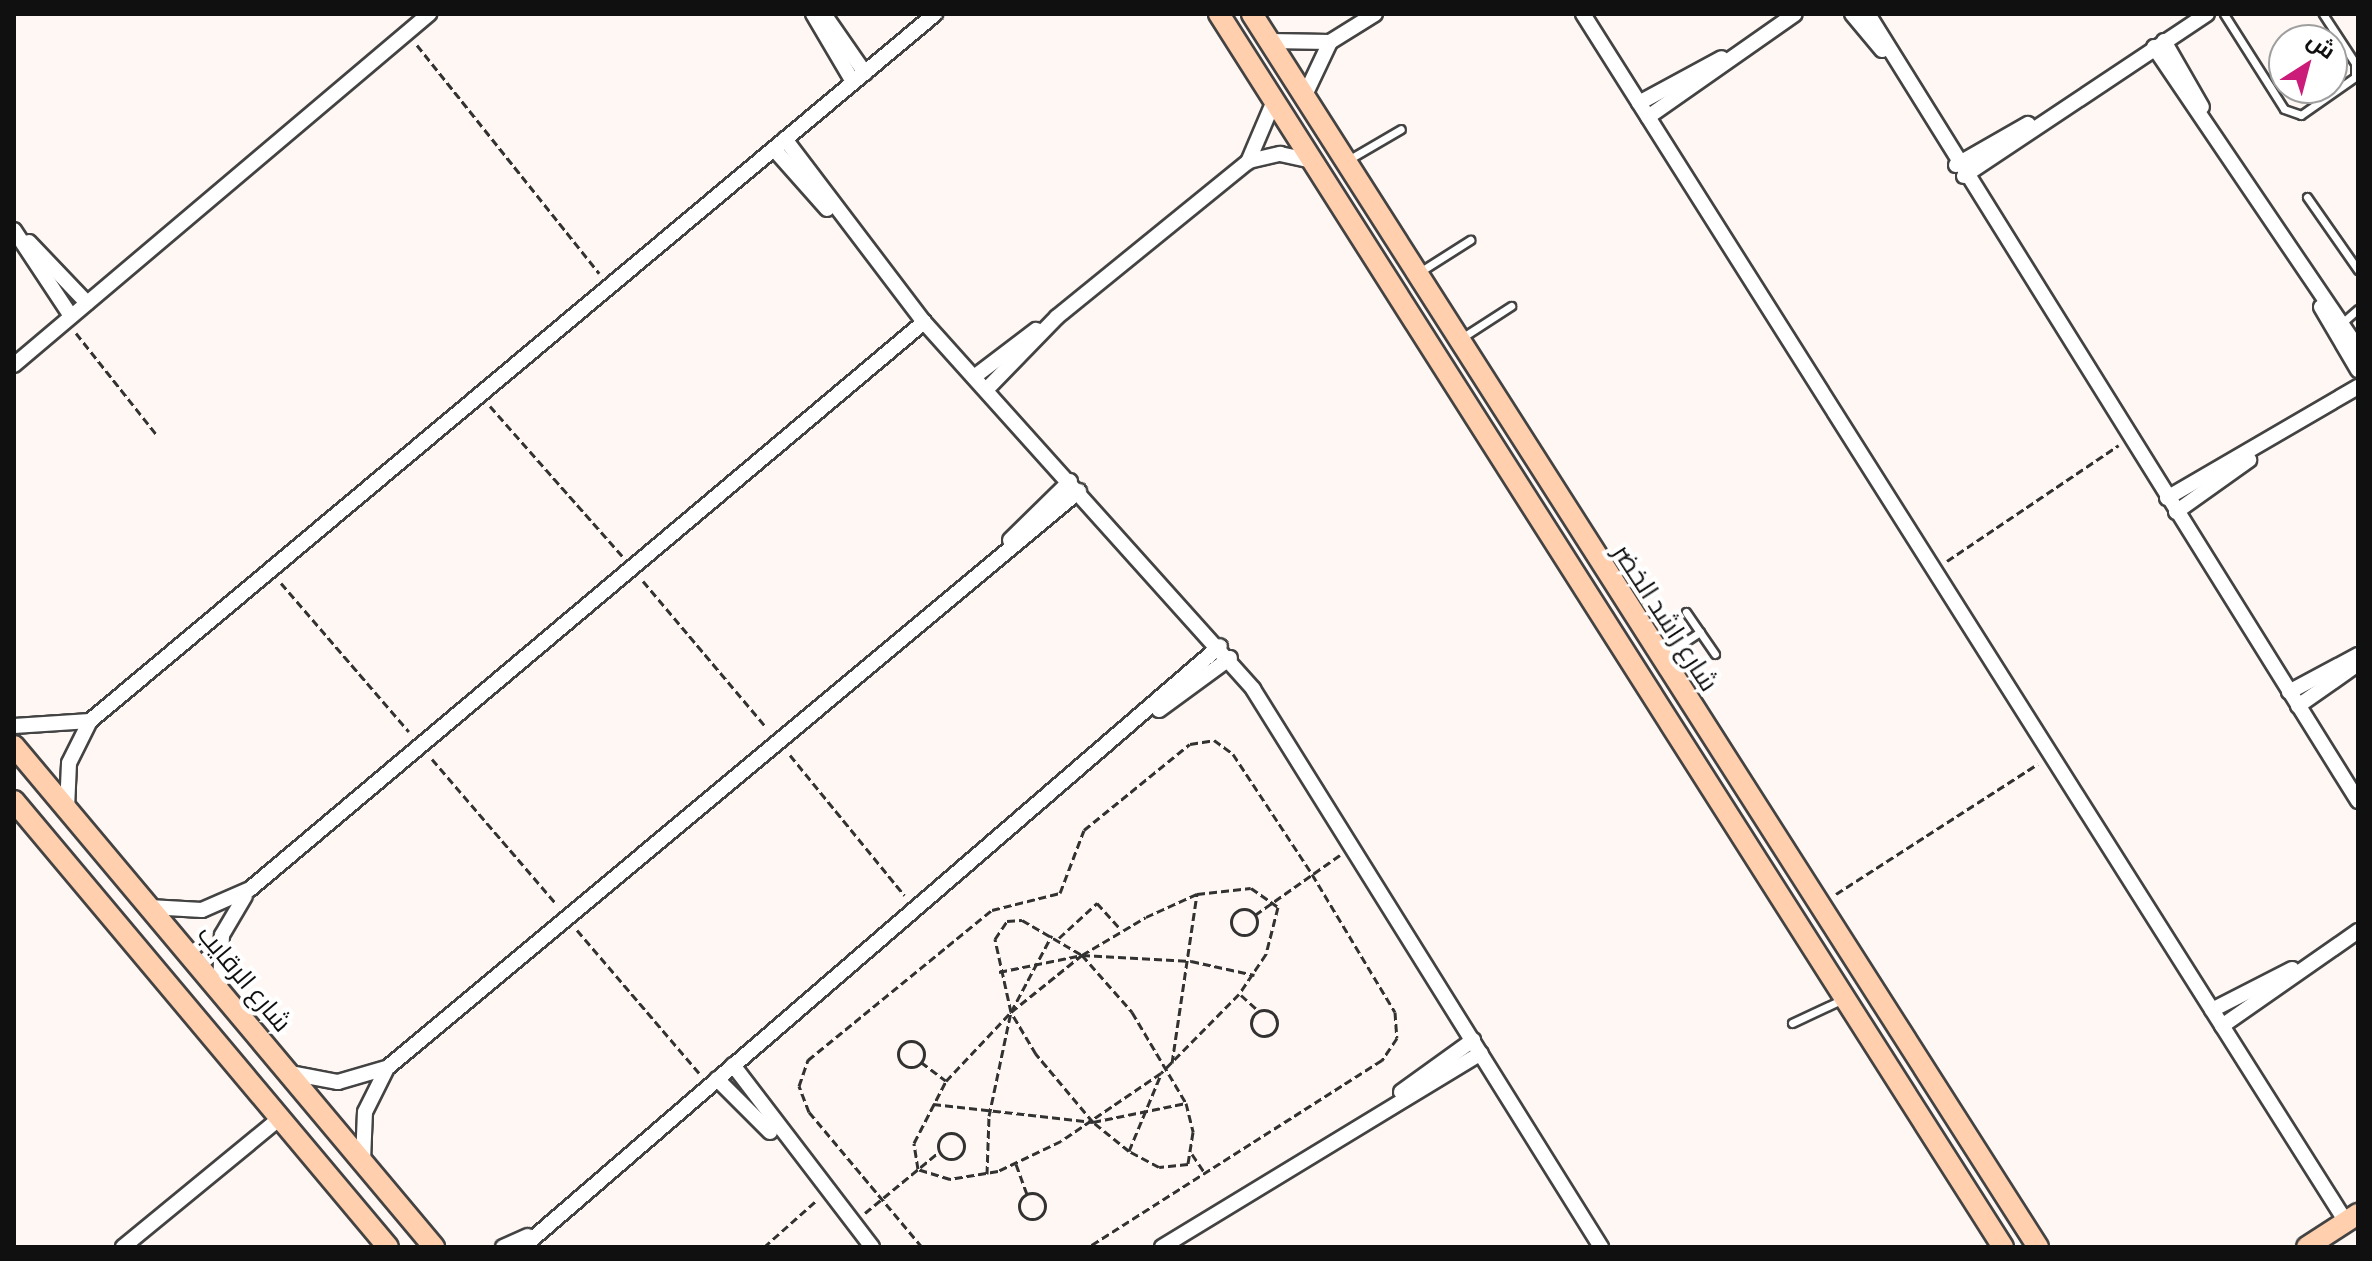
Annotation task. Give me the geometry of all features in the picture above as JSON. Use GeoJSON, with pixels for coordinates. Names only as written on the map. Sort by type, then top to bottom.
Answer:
{"type":"FeatureCollection","features":[{"type":"Feature","properties":{"kind":"street"},"geometry":{"type":"LineString","coordinates":[[14,365],[429,14]]}},
{"type":"Feature","properties":{"kind":"street"},"geometry":{"type":"LineString","coordinates":[[813,14],[859,78]]}},
{"type":"Feature","properties":{"kind":"street"},"geometry":{"type":"LineString","coordinates":[[824,14],[859,78]]}},
{"type":"Feature","properties":{"kind":"street"},"geometry":{"type":"LineString","coordinates":[[67,809],[69,763],[90,721],[935,14]]}},
{"type":"Feature","properties":{"kind":"street","name":"شارع راشد الخضر"},"geometry":{"type":"LineString","coordinates":[[1219,14],[1847,997],[2003,1247]]}},
{"type":"Feature","properties":{"kind":"street","name":"شارع راشد الخضر"},"geometry":{"type":"LineString","coordinates":[[1252,14],[2038,1247]]}},
{"type":"Feature","properties":{"kind":"street"},"geometry":{"type":"LineString","coordinates":[[1269,41],[1330,42],[1375,14]]}},
{"type":"Feature","properties":{"kind":"street"},"geometry":{"type":"LineString","coordinates":[[1583,14],[2222,1026],[2352,1218],[2307,1247]]}},
{"type":"Feature","properties":{"kind":"street"},"geometry":{"type":"LineString","coordinates":[[1648,117],[1733,54],[1795,14]]}},
{"type":"Feature","properties":{"kind":"street"},"geometry":{"type":"LineString","coordinates":[[1852,14],[1889,56]]}},
{"type":"Feature","properties":{"kind":"street"},"geometry":{"type":"LineString","coordinates":[[1868,14],[1889,56],[1960,171],[2358,801]]}},
{"type":"Feature","properties":{"kind":"street"},"geometry":{"type":"LineString","coordinates":[[1960,171],[2207,14]]}},
{"type":"Feature","properties":{"kind":"street"},"geometry":{"type":"LineString","coordinates":[[1305,95],[1330,42]]}},
{"type":"Feature","properties":{"kind":"street"},"geometry":{"type":"LineString","coordinates":[[2159,44],[2314,288],[2358,370]]}},
{"type":"Feature","properties":{"kind":"street"},"geometry":{"type":"LineString","coordinates":[[1639,103],[1733,54]]}},
{"type":"Feature","properties":{"kind":"street"},"geometry":{"type":"LineString","coordinates":[[1248,162],[1274,101]]}},
{"type":"Feature","properties":{"kind":"street"},"geometry":{"type":"LineString","coordinates":[[779,144],[924,322],[1225,652],[1353,846],[1601,1247]]}},
{"type":"Feature","properties":{"kind":"street"},"geometry":{"type":"LineString","coordinates":[[974,377],[1057,317],[1248,162],[1280,154],[1313,161]]}},
{"type":"Feature","properties":{"kind":"street"},"geometry":{"type":"LineString","coordinates":[[14,230],[87,303]]}},
{"type":"Feature","properties":{"kind":"street"},"geometry":{"type":"LineString","coordinates":[[14,230],[68,319]]}},
{"type":"Feature","properties":{"kind":"street"},"geometry":{"type":"LineString","coordinates":[[2314,288],[2358,348]]}},
{"type":"Feature","properties":{"kind":"street"},"geometry":{"type":"LineString","coordinates":[[986,390],[1057,317]]}},
{"type":"Feature","properties":{"kind":"street"},"geometry":{"type":"LineString","coordinates":[[149,907],[202,910],[250,889],[924,322]]}},
{"type":"Feature","properties":{"kind":"street"},"geometry":{"type":"LineString","coordinates":[[2176,512],[2264,447],[2358,387]]}},
{"type":"Feature","properties":{"kind":"street"},"geometry":{"type":"LineString","coordinates":[[2167,498],[2264,447]]}},
{"type":"Feature","properties":{"kind":"street"},"geometry":{"type":"LineString","coordinates":[[363,1161],[365,1112],[387,1068],[1000,553],[1075,486]]}},
{"type":"Feature","properties":{"kind":"street"},"geometry":{"type":"LineString","coordinates":[[503,1247],[528,1241],[1225,652]]}},
{"type":"Feature","properties":{"kind":"street"},"geometry":{"type":"LineString","coordinates":[[2289,692],[2358,655]]}},
{"type":"Feature","properties":{"kind":"street"},"geometry":{"type":"LineString","coordinates":[[2298,706],[2358,664]]}},
{"type":"Feature","properties":{"kind":"street"},"geometry":{"type":"LineString","coordinates":[[14,726],[90,721]]}},
{"type":"Feature","properties":{"kind":"street","name":"شارع الرقايب"},"geometry":{"type":"LineString","coordinates":[[14,746],[434,1247]]}},
{"type":"Feature","properties":{"kind":"street"},"geometry":{"type":"LineString","coordinates":[[14,801],[388,1247]]}},
{"type":"Feature","properties":{"kind":"street"},"geometry":{"type":"LineString","coordinates":[[220,989],[222,935],[250,889]]}},
{"type":"Feature","properties":{"kind":"street"},"geometry":{"type":"LineString","coordinates":[[2222,1026],[2358,931]]}},
{"type":"Feature","properties":{"kind":"street"},"geometry":{"type":"LineString","coordinates":[[2212,1010],[2308,963]]}},
{"type":"Feature","properties":{"kind":"street"},"geometry":{"type":"LineString","coordinates":[[1162,1247],[1477,1046]]}},
{"type":"Feature","properties":{"kind":"street"},"geometry":{"type":"LineString","coordinates":[[733,1065],[793,1154],[872,1247]]}},
{"type":"Feature","properties":{"kind":"street"},"geometry":{"type":"LineString","coordinates":[[288,1073],[338,1082],[387,1068]]}},
{"type":"Feature","properties":{"kind":"street"},"geometry":{"type":"LineString","coordinates":[[713,1082],[793,1154]]}},
{"type":"Feature","properties":{"kind":"street"},"geometry":{"type":"LineString","coordinates":[[123,1247],[280,1118]]}},
{"type":"Feature","properties":{"kind":"lane"},"geometry":{"type":"LineString","coordinates":[[2224,14],[2284,109],[2301,115],[2355,77],[2355,63],[2323,14]]}},
{"type":"Feature","properties":{"kind":"lane"},"geometry":{"type":"LineString","coordinates":[[1346,162],[1401,129]]}},
{"type":"Feature","properties":{"kind":"lane"},"geometry":{"type":"LineString","coordinates":[[2307,197],[2358,270]]}},
{"type":"Feature","properties":{"kind":"lane"},"geometry":{"type":"LineString","coordinates":[[1416,274],[1470,240]]}},
{"type":"Feature","properties":{"kind":"lane"},"geometry":{"type":"LineString","coordinates":[[1458,340],[1511,306]]}},
{"type":"Feature","properties":{"kind":"lane"},"geometry":{"type":"LineString","coordinates":[[2342,324],[2358,309]]}},
{"type":"Feature","properties":{"kind":"lane"},"geometry":{"type":"LineString","coordinates":[[1686,612],[1715,654]]}},
{"type":"Feature","properties":{"kind":"lane"},"geometry":{"type":"LineString","coordinates":[[1660,658],[1700,632]]}},
{"type":"Feature","properties":{"kind":"lane"},"geometry":{"type":"LineString","coordinates":[[1792,1023],[1847,997]]}},
{"type":"Feature","properties":{"kind":"path"},"geometry":{"type":"LineString","coordinates":[[407,33],[610,286]]}},
{"type":"Feature","properties":{"kind":"path"},"geometry":{"type":"LineString","coordinates":[[68,319],[156,434]]}},
{"type":"Feature","properties":{"kind":"path"},"geometry":{"type":"LineString","coordinates":[[480,394],[778,740],[916,910]]}},
{"type":"Feature","properties":{"kind":"path"},"geometry":{"type":"LineString","coordinates":[[1934,570],[2129,438]]}},
{"type":"Feature","properties":{"kind":"path"},"geometry":{"type":"LineString","coordinates":[[270,570],[567,917],[713,1082]]}},
{"type":"Feature","properties":{"kind":"path"},"geometry":{"type":"LineString","coordinates":[[922,1247],[802,1100],[808,1060],[992,910],[1060,893],[1084,830],[1190,744],[1214,740],[1233,754],[1312,874],[1395,1012],[1397,1038],[1382,1060],[1089,1247]]}},
{"type":"Feature","properties":{"kind":"path"},"geometry":{"type":"LineString","coordinates":[[1820,903],[2052,756]]}},
{"type":"Feature","properties":{"kind":"path"},"geometry":{"type":"LineString","coordinates":[[1255,915],[1238,910],[1231,926],[1252,933],[1255,915],[1353,846]]}},
{"type":"Feature","properties":{"kind":"path"},"geometry":{"type":"LineString","coordinates":[[918,1169],[914,1143],[946,1081],[1011,1012],[1082,955],[1121,930],[1197,894],[1251,888],[1275,899]]}},
{"type":"Feature","properties":{"kind":"path"},"geometry":{"type":"LineString","coordinates":[[1170,1065],[1191,961],[1197,894]]}},
{"type":"Feature","properties":{"kind":"path"},"geometry":{"type":"LineString","coordinates":[[918,1169],[950,1179],[987,1174],[1016,1164],[1093,1122],[1161,1073],[1254,975],[1274,931],[1275,899]]}},
{"type":"Feature","properties":{"kind":"path"},"geometry":{"type":"LineString","coordinates":[[1058,939],[1097,903],[1121,930]]}},
{"type":"Feature","properties":{"kind":"path"},"geometry":{"type":"LineString","coordinates":[[1192,1154],[1178,1169],[1129,1151],[1093,1122],[1011,1012],[999,972],[995,939],[1007,921],[1052,935],[1082,955],[1170,1065],[1186,1103],[1192,1154],[1205,1173]]}},
{"type":"Feature","properties":{"kind":"path"},"geometry":{"type":"LineString","coordinates":[[987,1174],[989,1116],[1011,1012],[1052,935]]}},
{"type":"Feature","properties":{"kind":"path"},"geometry":{"type":"LineString","coordinates":[[999,972],[1082,955],[1191,961],[1254,975]]}},
{"type":"Feature","properties":{"kind":"path"},"geometry":{"type":"LineString","coordinates":[[1239,994],[1259,1011],[1276,1016],[1273,1034],[1252,1027],[1259,1011]]}},
{"type":"Feature","properties":{"kind":"path"},"geometry":{"type":"LineString","coordinates":[[921,1062],[921,1045],[901,1045],[905,1065],[921,1062],[946,1081]]}},
{"type":"Feature","properties":{"kind":"path"},"geometry":{"type":"LineString","coordinates":[[1129,1151],[1161,1073]]}},
{"type":"Feature","properties":{"kind":"path"},"geometry":{"type":"LineString","coordinates":[[932,1104],[989,1116],[1093,1122],[1186,1103]]}},
{"type":"Feature","properties":{"kind":"path"},"geometry":{"type":"LineString","coordinates":[[853,1224],[939,1152],[942,1136],[962,1139],[955,1158],[939,1152]]}},
{"type":"Feature","properties":{"kind":"path"},"geometry":{"type":"LineString","coordinates":[[1016,1164],[1027,1194],[1019,1210],[1028,1219],[1040,1217],[1043,1200],[1027,1194]]}},
{"type":"Feature","properties":{"kind":"path"},"geometry":{"type":"LineString","coordinates":[[764,1247],[826,1193]]}}]}
